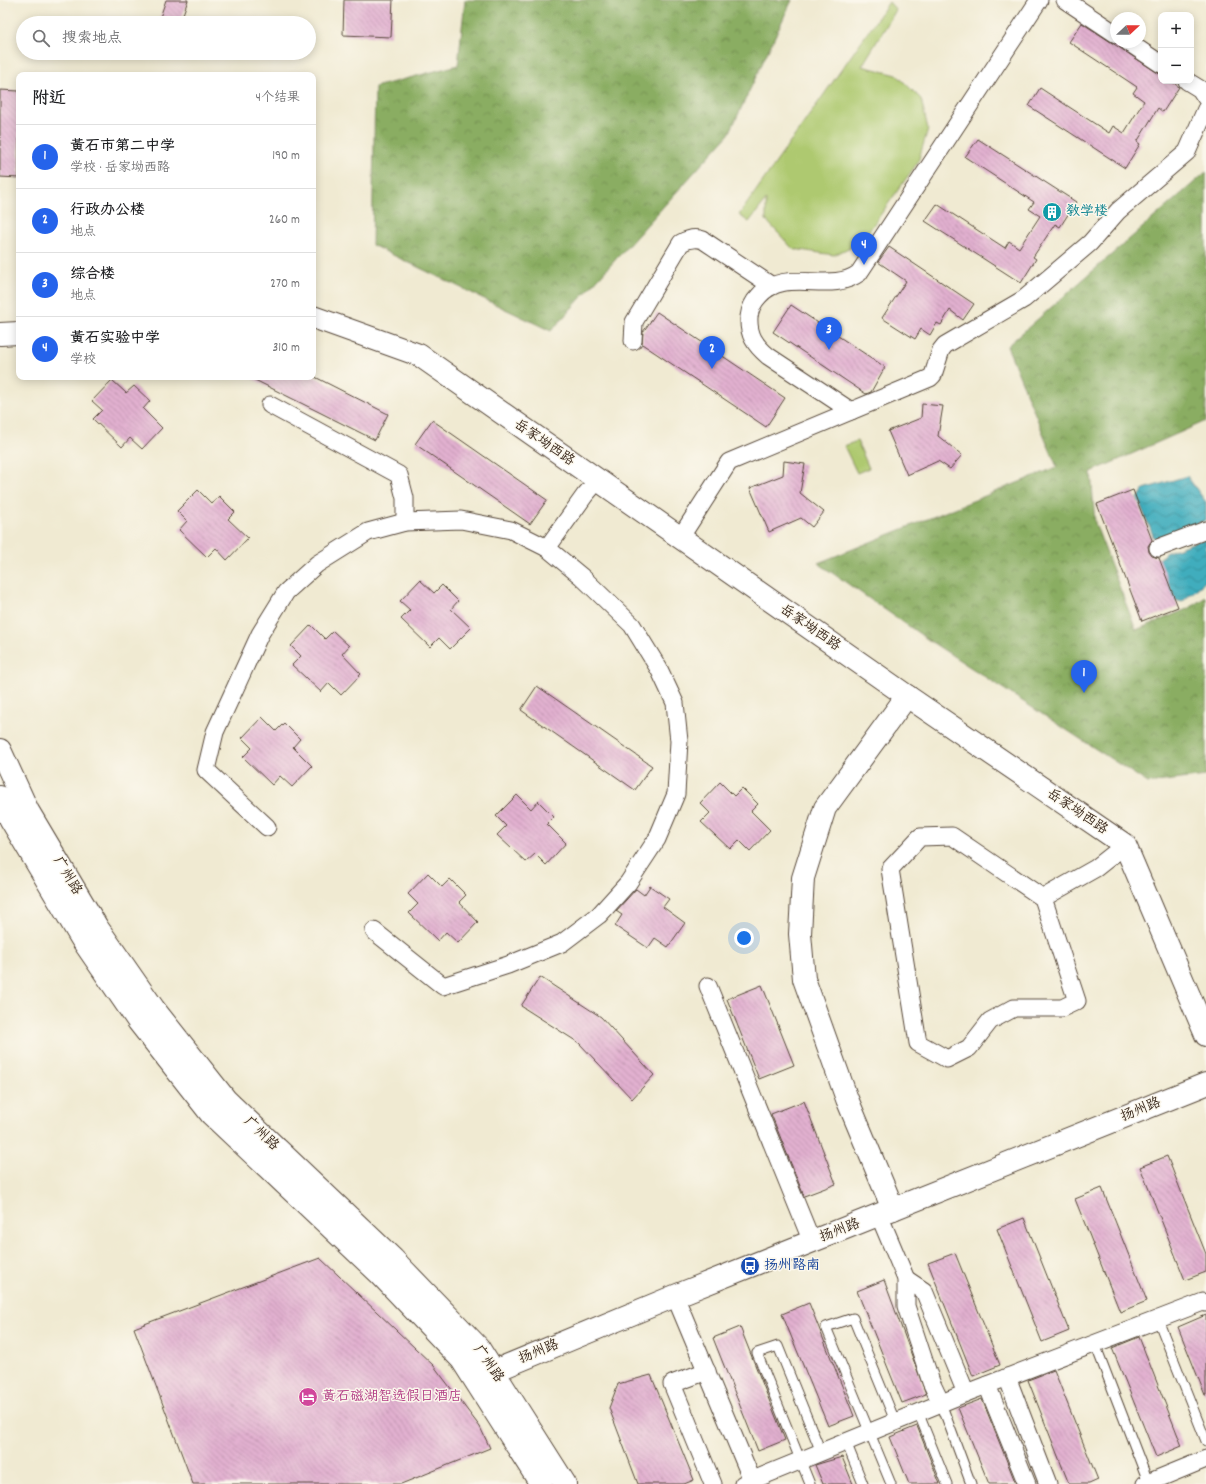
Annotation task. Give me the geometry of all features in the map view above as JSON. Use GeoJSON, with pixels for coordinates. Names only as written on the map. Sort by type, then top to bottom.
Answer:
{"type":"FeatureCollection","features":[{"type":"Feature","properties":{"kind":"main road","name":"岳家坳西路"},"geometry":{"type":"LineString","coordinates":[[316,318],[419,355],[907,696],[1125,845]]}},
{"type":"Feature","properties":{"kind":"main road"},"geometry":{"type":"LineString","coordinates":[[0,334],[16,333]]}},
{"type":"Feature","properties":{"kind":"main road"},"geometry":{"type":"LineString","coordinates":[[886,1212],[804,979],[800,934],[803,878],[825,808],[907,696]]}},
{"type":"Feature","properties":{"kind":"main road","name":"广州路"},"geometry":{"type":"LineString","coordinates":[[0,750],[28,811],[97,927],[154,1009],[226,1100],[393,1259],[478,1347],[484,1375],[541,1484]]}},
{"type":"Feature","properties":{"kind":"main road","name":"广州路"},"geometry":{"type":"LineString","coordinates":[[0,797],[10,820],[81,938],[138,1021],[211,1114],[379,1273],[462,1360],[484,1375],[565,1484]]}},
{"type":"Feature","properties":{"kind":"main road"},"geometry":{"type":"LineString","coordinates":[[1125,845],[1206,1035]]}},
{"type":"Feature","properties":{"kind":"main road","name":"扬州路"},"geometry":{"type":"LineString","coordinates":[[484,1375],[675,1296],[1206,1084]]}},
{"type":"Feature","properties":{"kind":"street"},"geometry":{"type":"LineString","coordinates":[[851,412],[768,356],[756,346],[751,337],[748,324],[749,311],[762,292],[778,283],[812,281],[835,282],[847,280],[859,272],[1039,0]]}},
{"type":"Feature","properties":{"kind":"street"},"geometry":{"type":"LineString","coordinates":[[1065,0],[1110,30]]}},
{"type":"Feature","properties":{"kind":"street"},"geometry":{"type":"LineString","coordinates":[[1137,48],[1158,62]]}},
{"type":"Feature","properties":{"kind":"street"},"geometry":{"type":"LineString","coordinates":[[1192,84],[1200,89],[1206,98]]}},
{"type":"Feature","properties":{"kind":"street"},"geometry":{"type":"LineString","coordinates":[[680,538],[729,462],[930,378],[933,375],[941,350],[945,345],[1024,299],[1090,243],[1118,211],[1187,152],[1206,109]]}},
{"type":"Feature","properties":{"kind":"street"},"geometry":{"type":"LineString","coordinates":[[633,341],[634,322],[681,243],[687,240],[693,238],[703,240],[772,286]]}},
{"type":"Feature","properties":{"kind":"street"},"geometry":{"type":"LineString","coordinates":[[270,405],[399,475],[405,498],[405,522]]}},
{"type":"Feature","properties":{"kind":"street"},"geometry":{"type":"LineString","coordinates":[[547,548],[585,495],[598,480]]}},
{"type":"Feature","properties":{"kind":"street"},"geometry":{"type":"LineString","coordinates":[[267,827],[206,770],[215,732],[260,634],[286,592],[317,564],[368,532],[405,522],[462,520],[511,530],[547,548],[582,577],[632,625],[659,670],[675,703],[679,741],[676,794],[656,839],[628,882],[599,914],[562,943],[508,965],[442,986],[374,930]]}},
{"type":"Feature","properties":{"kind":"street"},"geometry":{"type":"LineString","coordinates":[[1158,548],[1206,530]]}},
{"type":"Feature","properties":{"kind":"street"},"geometry":{"type":"LineString","coordinates":[[952,836],[1043,898],[1077,1001],[1062,1008],[1014,1008],[990,1021],[969,1048],[947,1059],[918,1043],[890,869],[920,837],[952,836]]}},
{"type":"Feature","properties":{"kind":"street"},"geometry":{"type":"LineString","coordinates":[[1043,898],[1096,868],[1125,845]]}},
{"type":"Feature","properties":{"kind":"street"},"geometry":{"type":"LineString","coordinates":[[708,986],[812,1242]]}},
{"type":"Feature","properties":{"kind":"street"},"geometry":{"type":"LineString","coordinates":[[886,1212],[906,1279],[906,1306],[931,1382],[940,1403]]}},
{"type":"Feature","properties":{"kind":"street"},"geometry":{"type":"LineString","coordinates":[[906,1279],[924,1291],[966,1393]]}},
{"type":"Feature","properties":{"kind":"street"},"geometry":{"type":"LineString","coordinates":[[675,1296],[707,1371],[747,1482],[940,1403],[1203,1302],[1206,1303]]}},
{"type":"Feature","properties":{"kind":"street"},"geometry":{"type":"LineString","coordinates":[[707,1371],[672,1384],[713,1484]]}},
{"type":"Feature","properties":{"kind":"street"},"geometry":{"type":"LineString","coordinates":[[1007,1377],[1048,1484]]}},
{"type":"Feature","properties":{"kind":"street"},"geometry":{"type":"LineString","coordinates":[[987,1385],[1027,1484]]}},
{"type":"Feature","properties":{"kind":"street"},"geometry":{"type":"LineString","coordinates":[[1147,1484],[1206,1459]]}},
{"type":"Feature","properties":{"kind":"lane"},"geometry":{"type":"LineString","coordinates":[[891,1484],[826,1327],[853,1318],[895,1421]]}},
{"type":"Feature","properties":{"kind":"lane"},"geometry":{"type":"LineString","coordinates":[[1158,1320],[1206,1441]]}},
{"type":"Feature","properties":{"kind":"lane"},"geometry":{"type":"LineString","coordinates":[[1096,1344],[1147,1484]]}},
{"type":"Feature","properties":{"kind":"lane"},"geometry":{"type":"LineString","coordinates":[[810,1484],[757,1354],[778,1346],[821,1452]]}},
{"type":"Feature","properties":{"kind":"lane"},"geometry":{"type":"LineString","coordinates":[[940,1403],[971,1484]]}},
{"type":"Feature","properties":{"kind":"lane"},"geometry":{"type":"LineString","coordinates":[[918,1412],[947,1484]]}},
{"type":"Feature","properties":{"kind":"lane"},"geometry":{"type":"LineString","coordinates":[[846,1442],[863,1484]]}},
{"type":"Feature","properties":{"kind":"green space"},"geometry":{"type":"Polygon","coordinates":[[[465,0],[792,0],[729,134],[551,331],[372,245],[375,87],[458,65],[465,0]]]}},
{"type":"Feature","properties":{"kind":"green space"},"geometry":{"type":"Polygon","coordinates":[[[889,2],[896,10],[862,66],[897,75],[921,99],[928,129],[918,162],[861,242],[834,255],[793,249],[766,220],[766,200],[749,222],[739,215],[889,2]]]}},
{"type":"Feature","properties":{"kind":"green space"},"geometry":{"type":"Polygon","coordinates":[[[1206,172],[1206,421],[1091,472],[1095,523],[1136,630],[1187,609],[1206,597],[1206,776],[1148,783],[930,641],[818,563],[1057,467],[1007,346],[1206,172]]]}},
{"type":"Feature","properties":{"kind":"green space"},"geometry":{"type":"Polygon","coordinates":[[[857,441],[869,468],[857,473],[844,446],[857,441]]]}},
{"type":"Feature","properties":{"kind":"water"},"geometry":{"type":"Polygon","coordinates":[[[1187,476],[1206,502],[1206,520],[1161,539],[1154,538],[1138,499],[1144,489],[1187,476]]]}},
{"type":"Feature","properties":{"kind":"water"},"geometry":{"type":"Polygon","coordinates":[[[1206,538],[1206,581],[1182,602],[1172,599],[1157,562],[1165,553],[1206,538]]]}},
{"type":"Feature","properties":{"kind":"building"},"geometry":{"type":"Polygon","coordinates":[[[166,0],[188,0],[182,16],[160,16],[166,0]]]}},
{"type":"Feature","properties":{"kind":"building"},"geometry":{"type":"Polygon","coordinates":[[[344,0],[393,0],[391,37],[343,35],[344,0]]]}},
{"type":"Feature","properties":{"kind":"building","name":"教学楼"},"geometry":{"type":"Polygon","coordinates":[[[1082,23],[1110,41],[1110,48],[1120,48],[1158,73],[1158,84],[1175,84],[1179,87],[1163,112],[1158,108],[1137,142],[1140,144],[1125,168],[1029,106],[1040,88],[1109,133],[1113,126],[1124,133],[1144,101],[1133,93],[1137,87],[1069,42],[1082,23]]]}},
{"type":"Feature","properties":{"kind":"building"},"geometry":{"type":"Polygon","coordinates":[[[0,90],[16,91],[16,178],[0,177],[0,90]]]}},
{"type":"Feature","properties":{"kind":"building","name":"教学楼"},"geometry":{"type":"Polygon","coordinates":[[[978,139],[1076,202],[1060,227],[1055,224],[1033,257],[1036,259],[1021,283],[925,221],[937,204],[1005,248],[1009,241],[1019,248],[1040,216],[1029,209],[1034,202],[965,157],[978,139]]]}},
{"type":"Feature","properties":{"kind":"building"},"geometry":{"type":"Polygon","coordinates":[[[889,247],[974,304],[963,320],[950,310],[941,325],[937,323],[930,335],[921,329],[915,339],[882,318],[906,281],[878,262],[889,247]]]}},
{"type":"Feature","properties":{"kind":"building"},"geometry":{"type":"Polygon","coordinates":[[[791,305],[885,367],[871,392],[866,394],[773,332],[791,305]]]}},
{"type":"Feature","properties":{"kind":"building"},"geometry":{"type":"Polygon","coordinates":[[[657,312],[785,398],[766,427],[642,344],[643,332],[657,312]]]}},
{"type":"Feature","properties":{"kind":"building"},"geometry":{"type":"Polygon","coordinates":[[[316,378],[388,414],[375,440],[255,380],[316,380],[316,378]]]}},
{"type":"Feature","properties":{"kind":"building"},"geometry":{"type":"Polygon","coordinates":[[[112,380],[126,393],[134,386],[150,401],[143,409],[162,428],[142,449],[130,438],[122,447],[93,419],[102,410],[92,401],[112,380]]]}},
{"type":"Feature","properties":{"kind":"building"},"geometry":{"type":"Polygon","coordinates":[[[922,404],[943,406],[938,436],[962,455],[950,469],[938,461],[907,475],[888,431],[921,418],[922,404]]]}},
{"type":"Feature","properties":{"kind":"building"},"geometry":{"type":"Polygon","coordinates":[[[432,420],[547,500],[530,524],[415,444],[432,420]]]}},
{"type":"Feature","properties":{"kind":"building"},"geometry":{"type":"Polygon","coordinates":[[[784,461],[805,464],[800,493],[824,512],[812,527],[801,518],[769,532],[750,488],[783,475],[784,461]]]}},
{"type":"Feature","properties":{"kind":"building"},"geometry":{"type":"Polygon","coordinates":[[[198,490],[212,504],[219,496],[235,512],[228,519],[248,538],[227,560],[216,548],[207,557],[179,530],[187,521],[177,511],[198,490]]]}},
{"type":"Feature","properties":{"kind":"building"},"geometry":{"type":"Polygon","coordinates":[[[1133,490],[1152,540],[1148,546],[1149,552],[1152,556],[1159,558],[1178,607],[1142,621],[1097,504],[1133,490]]]}},
{"type":"Feature","properties":{"kind":"building"},"geometry":{"type":"Polygon","coordinates":[[[420,580],[434,593],[442,585],[458,601],[451,609],[471,628],[450,649],[439,638],[430,647],[401,619],[410,610],[400,601],[420,580]]]}},
{"type":"Feature","properties":{"kind":"building"},"geometry":{"type":"Polygon","coordinates":[[[311,625],[325,639],[333,631],[349,646],[342,654],[361,674],[341,695],[329,683],[321,692],[292,665],[301,656],[291,646],[311,625]]]}},
{"type":"Feature","properties":{"kind":"building"},"geometry":{"type":"Polygon","coordinates":[[[537,686],[652,766],[635,790],[521,710],[537,686]]]}},
{"type":"Feature","properties":{"kind":"building"},"geometry":{"type":"Polygon","coordinates":[[[262,717],[276,731],[284,723],[300,739],[293,747],[312,766],[292,787],[280,776],[272,785],[243,757],[252,748],[242,738],[262,717]]]}},
{"type":"Feature","properties":{"kind":"building"},"geometry":{"type":"Polygon","coordinates":[[[720,782],[734,796],[742,788],[758,804],[751,811],[770,830],[750,851],[739,840],[730,849],[701,822],[710,813],[700,803],[720,782]]]}},
{"type":"Feature","properties":{"kind":"building"},"geometry":{"type":"Polygon","coordinates":[[[517,795],[531,809],[538,801],[554,817],[547,824],[566,843],[546,865],[535,854],[526,862],[497,835],[506,826],[496,816],[517,795]]]}},
{"type":"Feature","properties":{"kind":"building"},"geometry":{"type":"Polygon","coordinates":[[[428,873],[442,887],[450,879],[466,895],[459,902],[478,922],[458,943],[446,932],[438,941],[409,913],[418,904],[408,894],[428,873]]]}},
{"type":"Feature","properties":{"kind":"building"},"geometry":{"type":"Polygon","coordinates":[[[650,886],[669,899],[663,907],[685,923],[668,947],[655,938],[648,948],[615,926],[622,915],[616,911],[636,889],[644,895],[650,886]]]}},
{"type":"Feature","properties":{"kind":"building"},"geometry":{"type":"Polygon","coordinates":[[[540,977],[601,1017],[654,1075],[632,1099],[579,1043],[521,1006],[540,977]]]}},
{"type":"Feature","properties":{"kind":"building"},"geometry":{"type":"Polygon","coordinates":[[[762,985],[794,1065],[759,1079],[727,999],[762,985]]]}},
{"type":"Feature","properties":{"kind":"building"},"geometry":{"type":"Polygon","coordinates":[[[804,1101],[836,1184],[804,1196],[771,1114],[804,1101]]]}},
{"type":"Feature","properties":{"kind":"building"},"geometry":{"type":"Polygon","coordinates":[[[1167,1156],[1206,1254],[1206,1272],[1185,1280],[1140,1167],[1167,1156]]]}},
{"type":"Feature","properties":{"kind":"building"},"geometry":{"type":"Polygon","coordinates":[[[1102,1188],[1147,1301],[1120,1312],[1075,1199],[1102,1188]]]}},
{"type":"Feature","properties":{"kind":"building"},"geometry":{"type":"Polygon","coordinates":[[[1024,1218],[1069,1331],[1042,1342],[997,1229],[1024,1218]]]}},
{"type":"Feature","properties":{"kind":"building"},"geometry":{"type":"Polygon","coordinates":[[[955,1253],[1000,1365],[973,1376],[928,1263],[955,1253]]]}},
{"type":"Feature","properties":{"kind":"building","name":"黄石磁湖智选假日酒店"},"geometry":{"type":"Polygon","coordinates":[[[320,1258],[434,1366],[480,1427],[490,1448],[401,1484],[193,1484],[134,1328],[320,1258]]]}},
{"type":"Feature","properties":{"kind":"building"},"geometry":{"type":"Polygon","coordinates":[[[884,1280],[926,1394],[902,1403],[857,1291],[884,1280]]]}},
{"type":"Feature","properties":{"kind":"building"},"geometry":{"type":"Polygon","coordinates":[[[809,1303],[854,1416],[828,1426],[782,1314],[809,1303]]]}},
{"type":"Feature","properties":{"kind":"building"},"geometry":{"type":"Polygon","coordinates":[[[1206,1315],[1206,1395],[1205,1395],[1178,1327],[1206,1315]]]}},
{"type":"Feature","properties":{"kind":"building"},"geometry":{"type":"Polygon","coordinates":[[[740,1327],[785,1440],[758,1451],[713,1338],[740,1327]]]}},
{"type":"Feature","properties":{"kind":"building"},"geometry":{"type":"Polygon","coordinates":[[[1139,1337],[1182,1446],[1156,1457],[1112,1348],[1139,1337]]]}},
{"type":"Feature","properties":{"kind":"building"},"geometry":{"type":"Polygon","coordinates":[[[1054,1370],[1098,1480],[1089,1484],[1069,1484],[1028,1380],[1054,1370]]]}},
{"type":"Feature","properties":{"kind":"building"},"geometry":{"type":"Polygon","coordinates":[[[651,1375],[694,1480],[684,1484],[638,1484],[609,1408],[618,1384],[651,1375]]]}},
{"type":"Feature","properties":{"kind":"building"},"geometry":{"type":"Polygon","coordinates":[[[982,1399],[1016,1484],[989,1484],[958,1408],[982,1399]]]}},
{"type":"Feature","properties":{"kind":"building"},"geometry":{"type":"Polygon","coordinates":[[[917,1426],[940,1484],[909,1484],[890,1437],[917,1426]]]}},
{"type":"Feature","properties":{"kind":"building"},"geometry":{"type":"Polygon","coordinates":[[[842,1457],[853,1484],[823,1484],[815,1465],[842,1457]]]}},
{"type":"Feature","properties":{"kind":"place","name":"教学楼"},"geometry":{"type":"Point","coordinates":[1052,212]}},
{"type":"Feature","properties":{"kind":"place","name":"黄石实验中学"},"geometry":{"type":"Point","coordinates":[864,265]}},
{"type":"Feature","properties":{"kind":"place","name":"综合楼"},"geometry":{"type":"Point","coordinates":[829,350]}},
{"type":"Feature","properties":{"kind":"place","name":"行政办公楼"},"geometry":{"type":"Point","coordinates":[712,369]}},
{"type":"Feature","properties":{"kind":"place","name":"黄石市第二中学"},"geometry":{"type":"Point","coordinates":[1084,693]}},
{"type":"Feature","properties":{"kind":"place","name":"扬州路南"},"geometry":{"type":"Point","coordinates":[750,1266]}},
{"type":"Feature","properties":{"kind":"place","name":"黄石磁湖智选假日酒店"},"geometry":{"type":"Point","coordinates":[308,1397]}}]}
